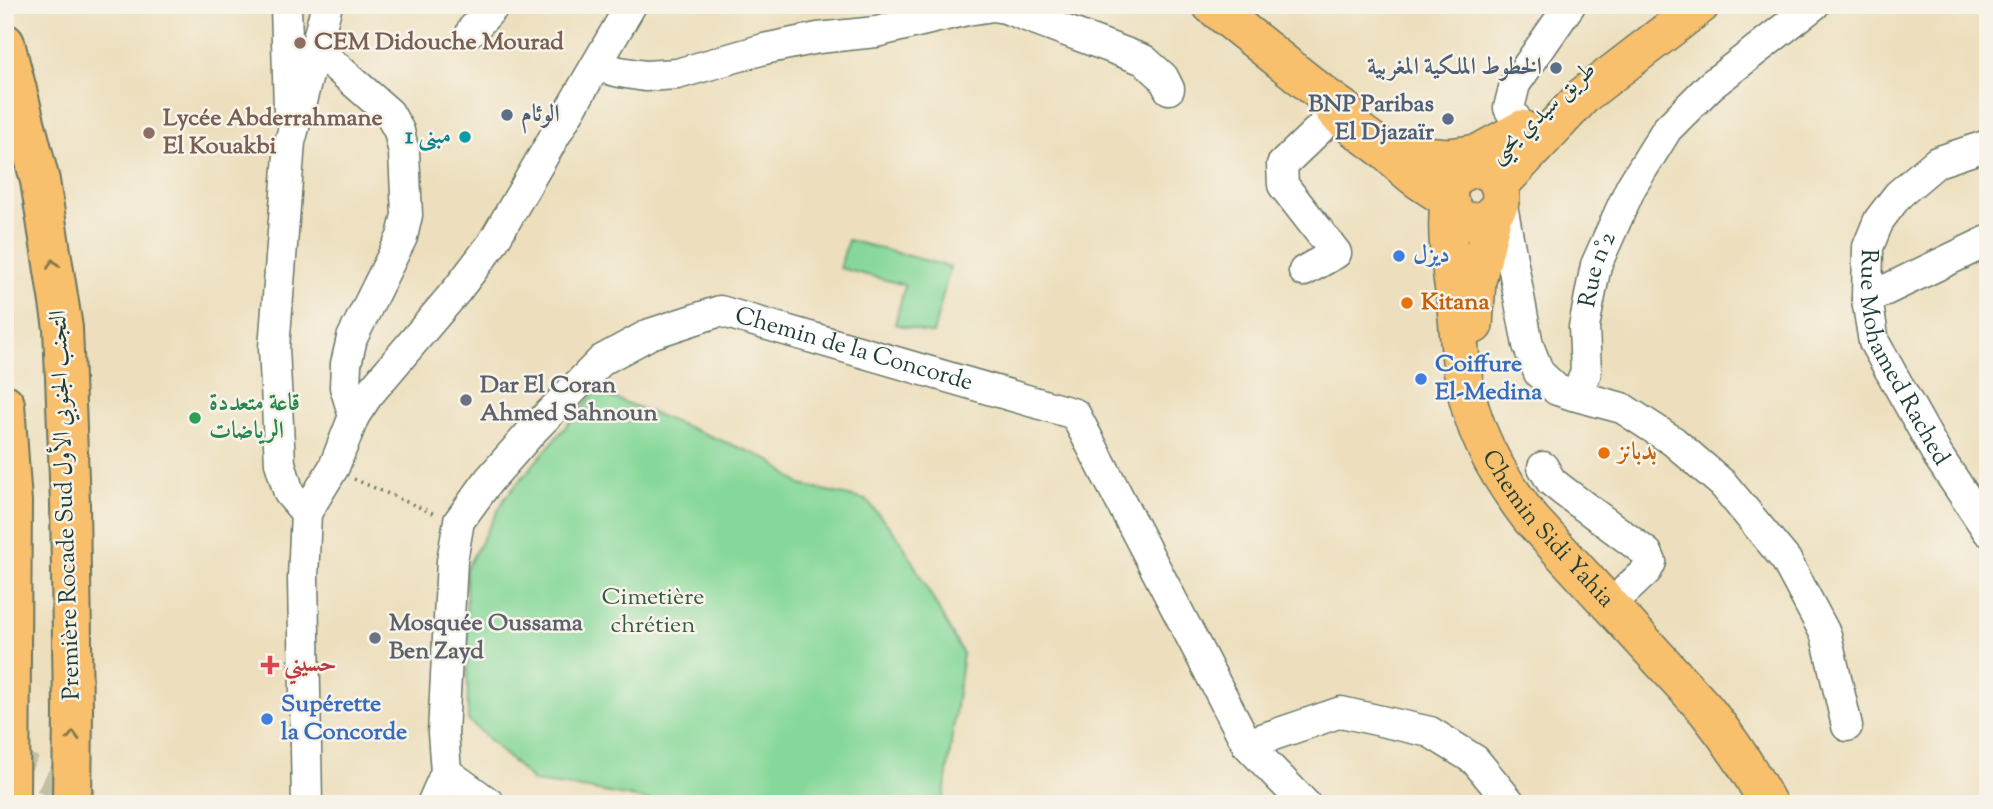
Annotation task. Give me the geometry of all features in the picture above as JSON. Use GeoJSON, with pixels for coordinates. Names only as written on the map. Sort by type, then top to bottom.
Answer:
{"type":"FeatureCollection","features":[{"type":"Feature","properties":{"kind":"highway","name":"Première Rocade Sud التجنب الجنوبي الأول"},"geometry":{"type":"LineString","coordinates":[[5,43],[40,181],[63,328],[70,503],[72,804]]}},
{"type":"Feature","properties":{"kind":"highway"},"geometry":{"type":"LineString","coordinates":[[5,404],[12,502],[10,796]]}},
{"type":"Feature","properties":{"kind":"main road"},"geometry":{"type":"LineString","coordinates":[[1211,5],[1414,176],[1449,202]]}},
{"type":"Feature","properties":{"kind":"main road","name":"طريق سيدي يحيى"},"geometry":{"type":"LineString","coordinates":[[1490,188],[1522,129],[1564,86],[1670,5]]}},
{"type":"Feature","properties":{"kind":"main road","name":"طريق سيدي يحيى"},"geometry":{"type":"LineString","coordinates":[[1490,188],[1584,95],[1701,5]]}},
{"type":"Feature","properties":{"kind":"main road"},"geometry":{"type":"LineString","coordinates":[[1331,104],[1410,154],[1490,188]]}},
{"type":"Feature","properties":{"kind":"main road"},"geometry":{"type":"LineString","coordinates":[[1410,154],[1449,157],[1478,153],[1522,129]]}},
{"type":"Feature","properties":{"kind":"main road"},"geometry":{"type":"LineString","coordinates":[[1449,202],[1449,187],[1453,179],[1465,170],[1490,188]]}},
{"type":"Feature","properties":{"kind":"main road","name":"Chemin Sidi Yahia"},"geometry":{"type":"LineString","coordinates":[[1490,188],[1474,321],[1477,356],[1485,396],[1498,435],[1542,503],[1627,589],[1719,698],[1754,749],[1784,804]]}},
{"type":"Feature","properties":{"kind":"main road","name":"Chemin Sidi Yahia"},"geometry":{"type":"LineString","coordinates":[[1449,202],[1447,233],[1462,370],[1474,420],[1490,458],[1505,485],[1530,518],[1725,733],[1742,757],[1768,804]]}},
{"type":"Feature","properties":{"kind":"street"},"geometry":{"type":"LineString","coordinates":[[286,5],[290,142],[274,348],[280,463],[289,493],[306,513]]}},
{"type":"Feature","properties":{"kind":"street"},"geometry":{"type":"LineString","coordinates":[[290,142],[327,5]]}},
{"type":"Feature","properties":{"kind":"street"},"geometry":{"type":"LineString","coordinates":[[472,30],[495,5]]}},
{"type":"Feature","properties":{"kind":"street"},"geometry":{"type":"LineString","coordinates":[[307,804],[303,578],[306,513],[334,467],[354,416],[368,395],[457,290],[492,244],[631,5]]}},
{"type":"Feature","properties":{"kind":"street"},"geometry":{"type":"LineString","coordinates":[[1522,129],[1509,108],[1515,85],[1570,5]]}},
{"type":"Feature","properties":{"kind":"street","name":"Rue n°2"},"geometry":{"type":"LineString","coordinates":[[1573,395],[1579,389],[1586,372],[1584,327],[1596,265],[1631,187],[1667,129],[1710,86],[1814,5]]}},
{"type":"Feature","properties":{"kind":"street"},"geometry":{"type":"LineString","coordinates":[[596,66],[645,76],[677,74],[818,37],[876,32],[993,6],[1005,8],[1144,60],[1163,77],[1169,89]]}},
{"type":"Feature","properties":{"kind":"street"},"geometry":{"type":"LineString","coordinates":[[316,49],[389,113],[399,131],[404,153],[407,215],[402,237],[352,338],[346,364],[345,387],[354,416]]}},
{"type":"Feature","properties":{"kind":"street"},"geometry":{"type":"LineString","coordinates":[[1304,271],[1336,253],[1283,186],[1282,165],[1331,104]]}},
{"type":"Feature","properties":{"kind":"street","name":"Rue Mohamed Rached"},"geometry":{"type":"LineString","coordinates":[[1988,145],[1937,162],[1898,195],[1879,220],[1868,247],[1867,299],[1874,342],[1938,456],[1988,531]]}},
{"type":"Feature","properties":{"kind":"street"},"geometry":{"type":"LineString","coordinates":[[1490,188],[1528,345],[1539,373],[1557,390],[1622,408],[1673,441],[1731,493],[1786,560],[1826,635],[1847,726]]}},
{"type":"Feature","properties":{"kind":"street"},"geometry":{"type":"LineString","coordinates":[[1867,299],[1988,241]]}},
{"type":"Feature","properties":{"kind":"street","name":"Chemin de la Concorde"},"geometry":{"type":"LineString","coordinates":[[432,804],[446,772],[443,733],[452,561],[459,521],[489,480],[533,430],[602,360],[650,334],[720,311],[1075,414],[1247,744],[1305,804]]}},
{"type":"Feature","properties":{"kind":"street"},"geometry":{"type":"LineString","coordinates":[[1543,467],[1551,481],[1562,490],[1647,552],[1651,562],[1647,570],[1627,589]]}},
{"type":"Feature","properties":{"kind":"street"},"geometry":{"type":"LineString","coordinates":[[1247,744],[1340,712],[1417,729],[1430,732],[1475,760],[1511,804]]}},
{"type":"Feature","properties":{"kind":"street"},"geometry":{"type":"LineString","coordinates":[[446,772],[490,804]]}},
{"type":"Feature","properties":{"kind":"path"},"geometry":{"type":"LineString","coordinates":[[334,467],[359,482],[459,521]]}},
{"type":"Feature","properties":{"kind":"green space"},"geometry":{"type":"Polygon","coordinates":[[[848,240],[950,267],[933,334],[895,324],[905,285],[840,268],[848,240]]]}},
{"type":"Feature","properties":{"kind":"green space","name":"Cimetière chrétien"},"geometry":{"type":"Polygon","coordinates":[[[596,391],[768,459],[801,485],[866,500],[900,539],[963,654],[943,804],[668,804],[534,782],[468,720],[466,569],[505,498],[596,391]]]}},
{"type":"Feature","properties":{"kind":"tunnel"},"geometry":{"type":"LineString","coordinates":[[5,756],[89,803]]}},
{"type":"Feature","properties":{"kind":"place","name":"CEM Didouche Mourad"},"geometry":{"type":"Point","coordinates":[300,43]}},
{"type":"Feature","properties":{"kind":"place","name":"الخطوط الملكية المغربية"},"geometry":{"type":"Point","coordinates":[1556,68]}},
{"type":"Feature","properties":{"kind":"place","name":"الوئام"},"geometry":{"type":"Point","coordinates":[507,115]}},
{"type":"Feature","properties":{"kind":"place","name":"BNP Paribas El Djazaïr"},"geometry":{"type":"Point","coordinates":[1448,119]}},
{"type":"Feature","properties":{"kind":"place","name":"Lycée Abderrahmane El Kouakbi"},"geometry":{"type":"Point","coordinates":[149,133]}},
{"type":"Feature","properties":{"kind":"place","name":"مبنى 1"},"geometry":{"type":"Point","coordinates":[465,137]}},
{"type":"Feature","properties":{"kind":"place","name":"ديزل"},"geometry":{"type":"Point","coordinates":[1399,256]}},
{"type":"Feature","properties":{"kind":"place","name":"Kitana"},"geometry":{"type":"Point","coordinates":[1407,303]}},
{"type":"Feature","properties":{"kind":"place","name":"Coiffure El-Medina"},"geometry":{"type":"Point","coordinates":[1421,379]}},
{"type":"Feature","properties":{"kind":"place","name":"Dar El Coran Ahmed Sahnoun"},"geometry":{"type":"Point","coordinates":[466,400]}},
{"type":"Feature","properties":{"kind":"place","name":"قاعة متعددة الرياضات"},"geometry":{"type":"Point","coordinates":[195,418]}},
{"type":"Feature","properties":{"kind":"place","name":"بدبانز"},"geometry":{"type":"Point","coordinates":[1604,453]}},
{"type":"Feature","properties":{"kind":"place","name":"Mosquée Oussama Ben Zayd"},"geometry":{"type":"Point","coordinates":[375,638]}},
{"type":"Feature","properties":{"kind":"place","name":"حسيني"},"geometry":{"type":"Point","coordinates":[270,665]}},
{"type":"Feature","properties":{"kind":"place","name":"Supérette la Concorde"},"geometry":{"type":"Point","coordinates":[267,719]}}]}
